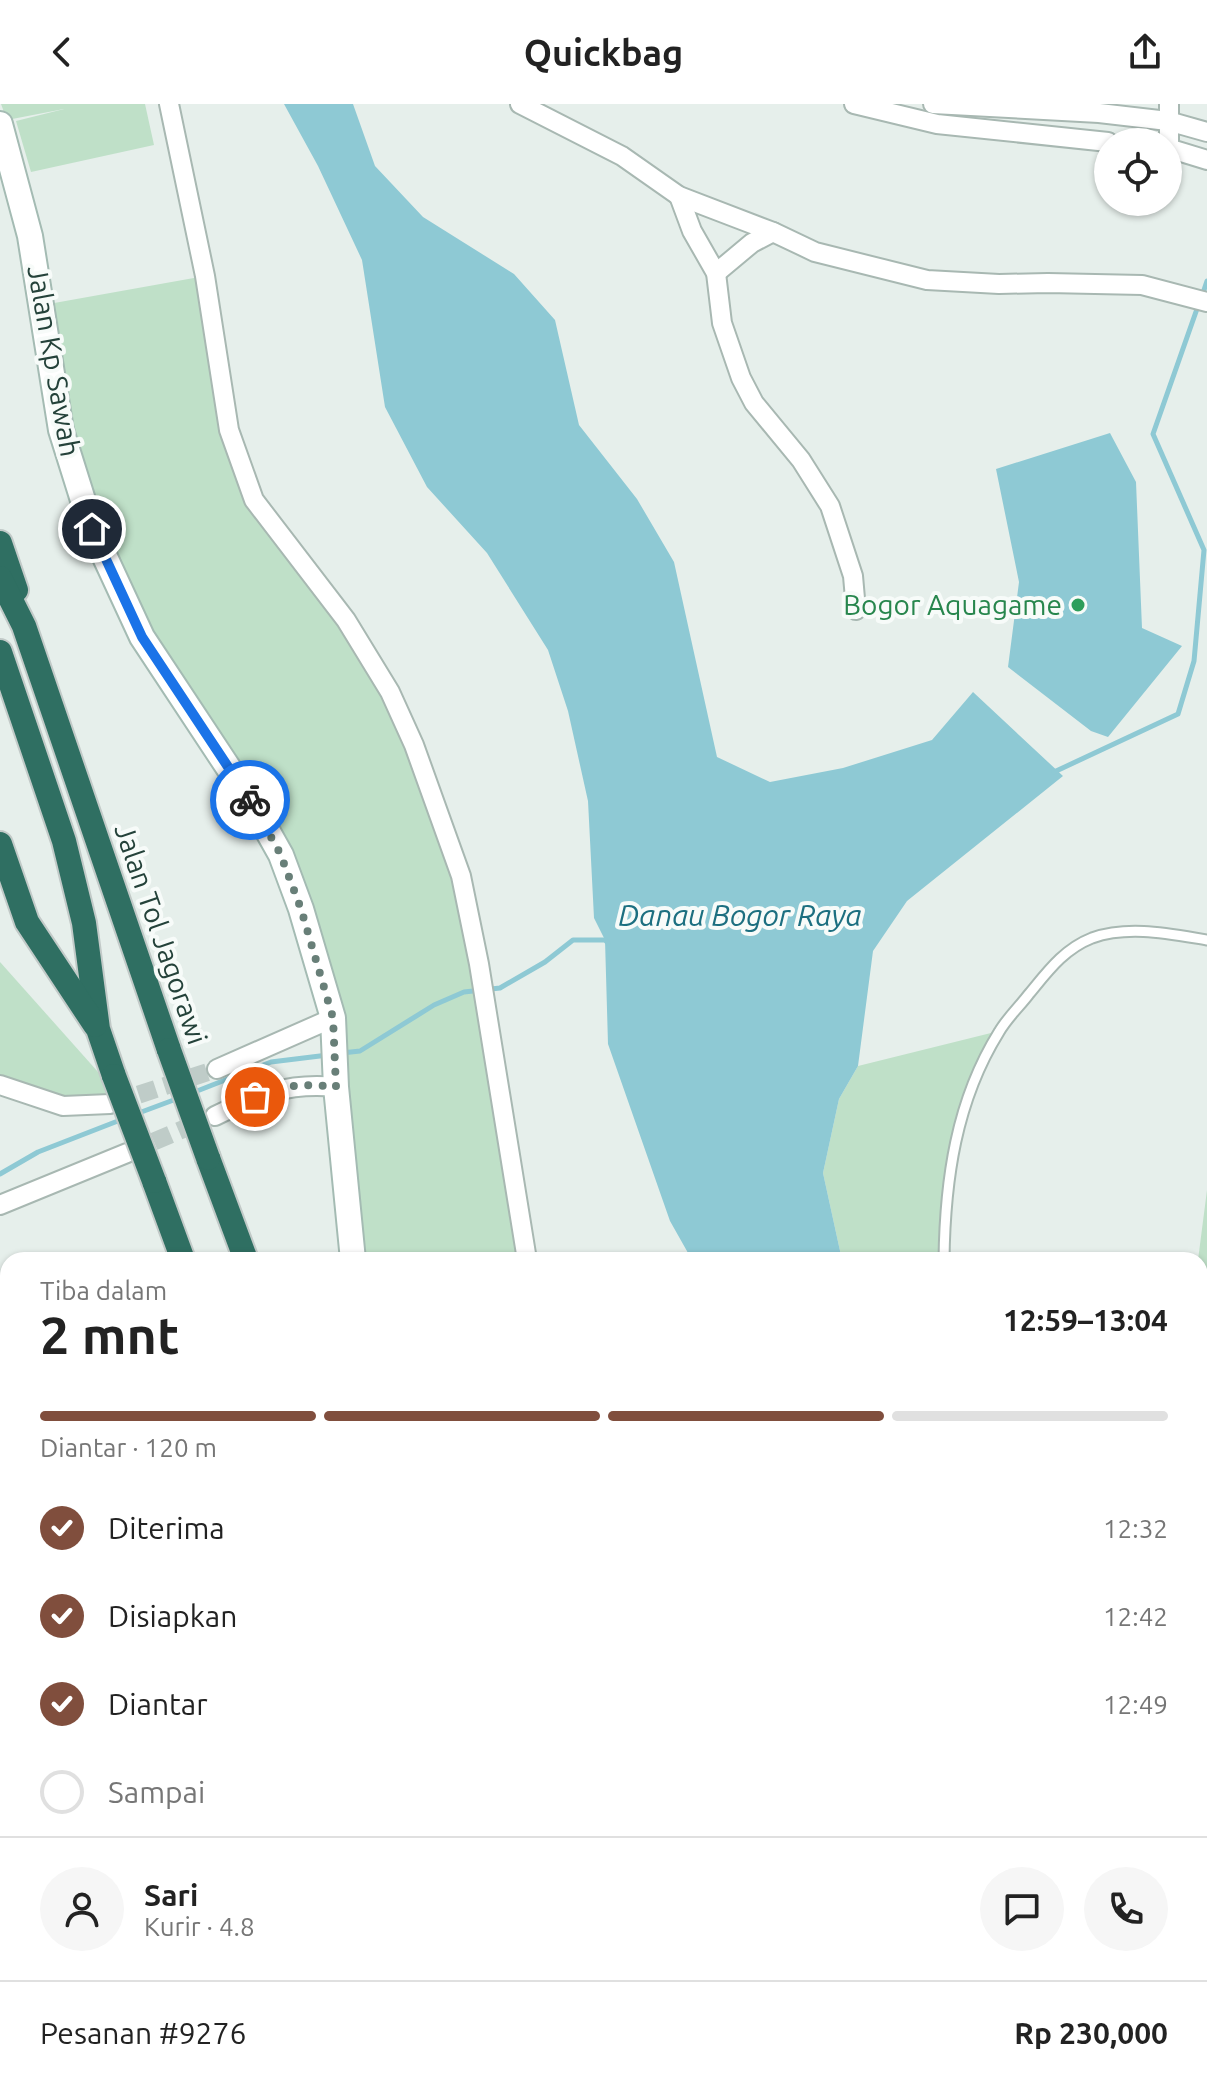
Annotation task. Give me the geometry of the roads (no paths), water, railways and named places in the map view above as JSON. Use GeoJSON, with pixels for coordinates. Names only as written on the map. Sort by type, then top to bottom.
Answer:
{"type":"FeatureCollection","features":[{"type":"Feature","properties":{"kind":"highway"},"geometry":{"type":"LineString","coordinates":[[0,543],[17,592],[24,626]]}},
{"type":"Feature","properties":{"kind":"highway"},"geometry":{"type":"LineString","coordinates":[[0,578],[24,626]]}},
{"type":"Feature","properties":{"kind":"highway","name":"Jalan Tol Jagorawi"},"geometry":{"type":"LineString","coordinates":[[24,626],[169,1050],[243,1252]]}},
{"type":"Feature","properties":{"kind":"highway"},"geometry":{"type":"LineString","coordinates":[[0,652],[64,841],[84,923],[98,1029],[180,1252]]}},
{"type":"Feature","properties":{"kind":"highway"},"geometry":{"type":"LineString","coordinates":[[0,844],[27,922],[98,1029]]}},
{"type":"Feature","properties":{"kind":"street"},"geometry":{"type":"LineString","coordinates":[[169,104],[205,276],[229,430],[254,500],[346,620],[390,692],[414,745],[461,876],[479,964],[526,1252]]}},
{"type":"Feature","properties":{"kind":"street"},"geometry":{"type":"LineString","coordinates":[[520,104],[622,156],[679,196],[773,232],[815,252],[927,280],[1142,285],[1206,301]]}},
{"type":"Feature","properties":{"kind":"street"},"geometry":{"type":"LineString","coordinates":[[854,104],[937,124],[1094,141]]}},
{"type":"Feature","properties":{"kind":"street"},"geometry":{"type":"LineString","coordinates":[[933,104],[1099,113],[1169,112],[1207,132]]}},
{"type":"Feature","properties":{"kind":"street","name":"Jalan Kp Sawah"},"geometry":{"type":"LineString","coordinates":[[0,124],[30,236],[61,430],[92,529],[142,637],[253,805],[280,853],[301,909],[334,1022],[336,1081],[352,1252]]}},
{"type":"Feature","properties":{"kind":"street"},"geometry":{"type":"LineString","coordinates":[[1182,152],[1205,159]]}},
{"type":"Feature","properties":{"kind":"street"},"geometry":{"type":"LineString","coordinates":[[679,196],[692,231],[716,273],[722,323],[741,378],[754,403],[801,460],[830,506],[853,576],[856,610]]}},
{"type":"Feature","properties":{"kind":"street"},"geometry":{"type":"LineString","coordinates":[[716,273],[752,243],[773,232]]}},
{"type":"Feature","properties":{"kind":"street"},"geometry":{"type":"LineString","coordinates":[[217,1069],[334,1022]]}},
{"type":"Feature","properties":{"kind":"street"},"geometry":{"type":"LineString","coordinates":[[215,1116],[265,1092],[336,1081]]}},
{"type":"Feature","properties":{"kind":"street"},"geometry":{"type":"LineString","coordinates":[[0,1085],[63,1106],[110,1104]]}},
{"type":"Feature","properties":{"kind":"street"},"geometry":{"type":"LineString","coordinates":[[0,1205],[127,1153]]}},
{"type":"Feature","properties":{"kind":"lane"},"geometry":{"type":"LineString","coordinates":[[944,1252],[945,1212],[963,1106],[999,1031],[1055,962],[1071,948],[1095,937],[1120,933],[1163,933],[1207,940]]}},
{"type":"Feature","properties":{"kind":"water","name":"Danau Bogor Raya"},"geometry":{"type":"Polygon","coordinates":[[[284,104],[353,104],[375,166],[423,217],[514,274],[555,320],[579,425],[637,499],[674,562],[717,757],[770,782],[843,768],[932,740],[973,692],[1063,776],[907,901],[873,951],[858,1066],[839,1099],[823,1173],[840,1252],[687,1252],[670,1221],[608,1044],[605,940],[594,918],[588,801],[568,711],[548,650],[487,553],[427,487],[385,407],[362,260],[318,166],[284,104]]]}},
{"type":"Feature","properties":{"kind":"water","name":"Bogor Aquagame"},"geometry":{"type":"Polygon","coordinates":[[[1110,433],[1136,482],[1142,628],[1182,646],[1108,737],[1091,731],[1008,667],[1019,582],[996,469],[1110,433]]]}},
{"type":"Feature","properties":{"kind":"waterway"},"geometry":{"type":"LineString","coordinates":[[1202,296],[1207,281]]}},
{"type":"Feature","properties":{"kind":"waterway"},"geometry":{"type":"LineString","coordinates":[[1054,772],[1178,714],[1194,661],[1204,550],[1153,434],[1198,306]]}},
{"type":"Feature","properties":{"kind":"waterway"},"geometry":{"type":"LineString","coordinates":[[342,1053],[360,1051],[434,1005],[464,992],[500,988],[545,962],[573,940],[605,940],[608,943]]}},
{"type":"Feature","properties":{"kind":"waterway"},"geometry":{"type":"LineString","coordinates":[[192,1093],[271,1062],[328,1055]]}},
{"type":"Feature","properties":{"kind":"waterway"},"geometry":{"type":"LineString","coordinates":[[136,1114],[179,1098]]}},
{"type":"Feature","properties":{"kind":"waterway"},"geometry":{"type":"LineString","coordinates":[[0,1174],[38,1152],[123,1119]]}},
{"type":"Feature","properties":{"kind":"tunnel"},"geometry":{"type":"LineString","coordinates":[[113,1103],[217,1069]]}},
{"type":"Feature","properties":{"kind":"tunnel"},"geometry":{"type":"LineString","coordinates":[[129,1152],[205,1120]]}},
{"type":"Feature","properties":{"kind":"place","name":"Bogor Aquagame"},"geometry":{"type":"Point","coordinates":[1078,605]}}]}
